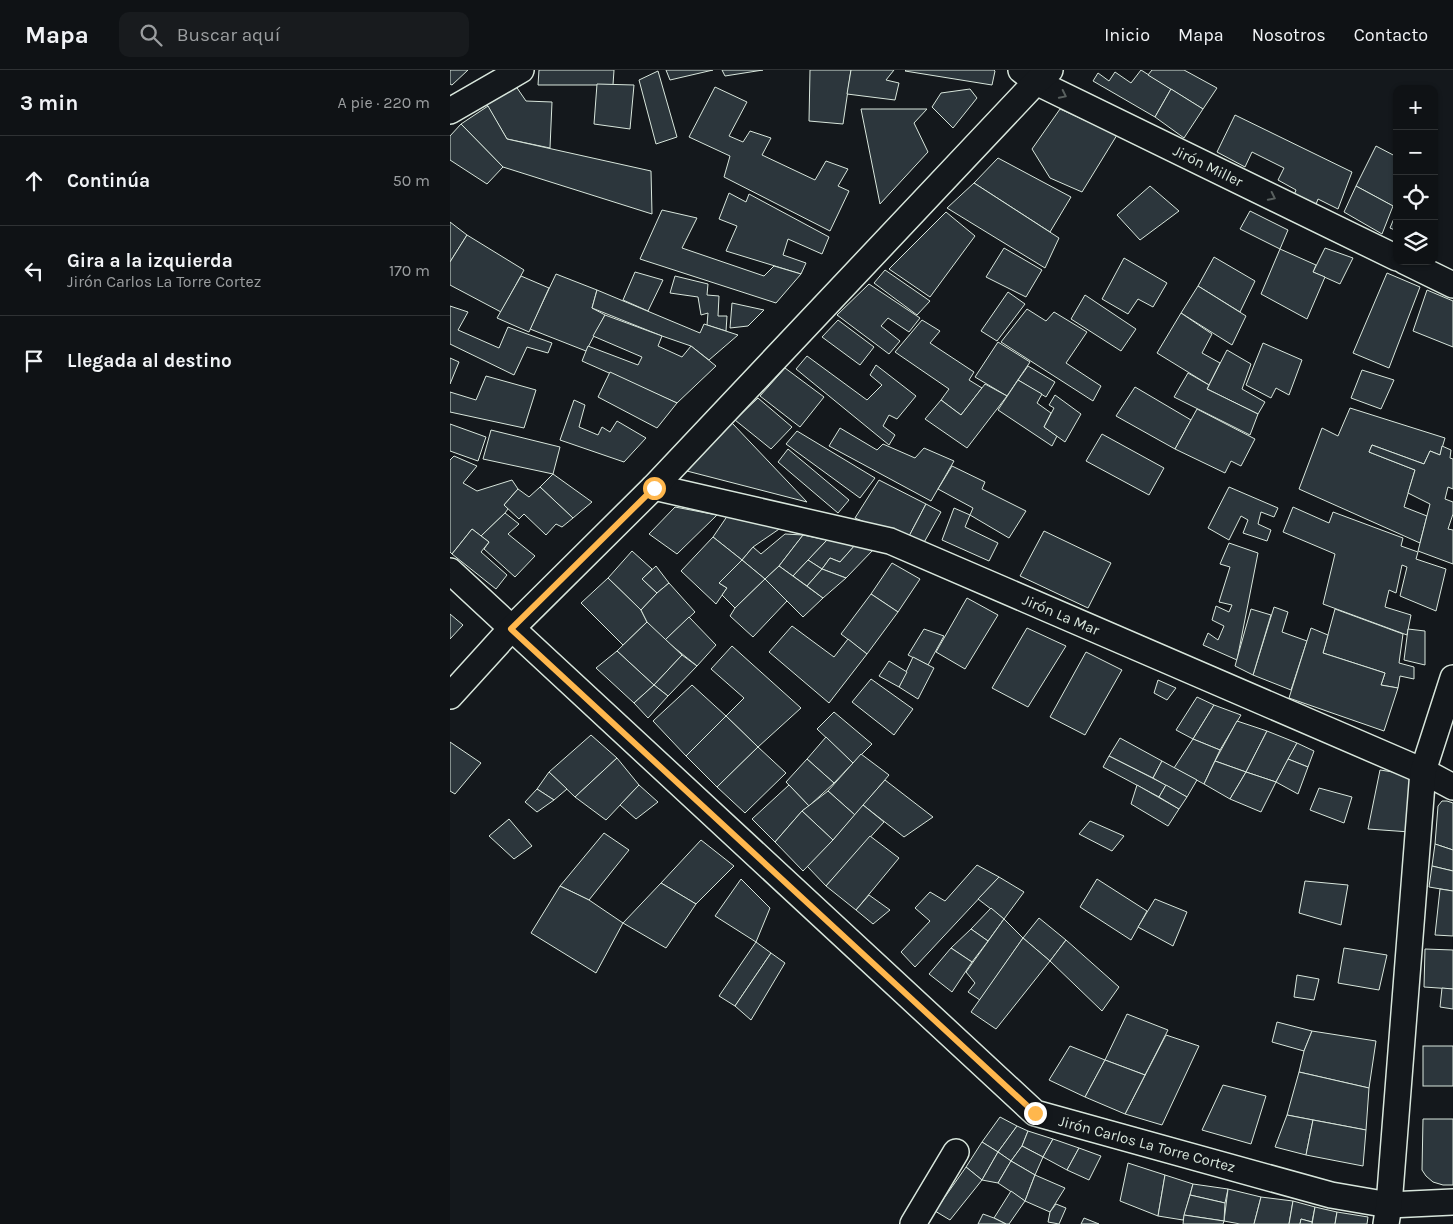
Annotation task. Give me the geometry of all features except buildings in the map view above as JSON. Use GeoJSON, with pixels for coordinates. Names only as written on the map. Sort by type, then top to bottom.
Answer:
{"type":"FeatureCollection","features":[{"type":"Feature","properties":{"kind":"street"},"geometry":{"type":"LineString","coordinates":[[450,111],[521,70]]}},
{"type":"Feature","properties":{"kind":"street"},"geometry":{"type":"LineString","coordinates":[[450,696],[511,629],[654,488],[1036,74]]}},
{"type":"Feature","properties":{"kind":"street","name":"Jirón Miller"},"geometry":{"type":"LineString","coordinates":[[1036,74],[1393,256]]}},
{"type":"Feature","properties":{"kind":"street"},"geometry":{"type":"LineString","coordinates":[[1412,265],[1453,285]]}},
{"type":"Feature","properties":{"kind":"street","name":"Jirón La Mar"},"geometry":{"type":"LineString","coordinates":[[654,488],[890,541],[1423,771],[1453,786]]}},
{"type":"Feature","properties":{"kind":"street","name":"Jirón Carlos La Torre Cortez"},"geometry":{"type":"LineString","coordinates":[[450,570],[511,629],[1035,1113],[1331,1195],[1388,1215],[1453,1202]]}},
{"type":"Feature","properties":{"kind":"street"},"geometry":{"type":"LineString","coordinates":[[1388,1215],[1423,771],[1453,678]]}},
{"type":"Feature","properties":{"kind":"street"},"geometry":{"type":"LineString","coordinates":[[913,1224],[956,1152]]}},
{"type":"Feature","properties":{"kind":"route"},"geometry":{"type":"LineString","coordinates":[[654,488],[511,629],[1035,1113]]}}]}
